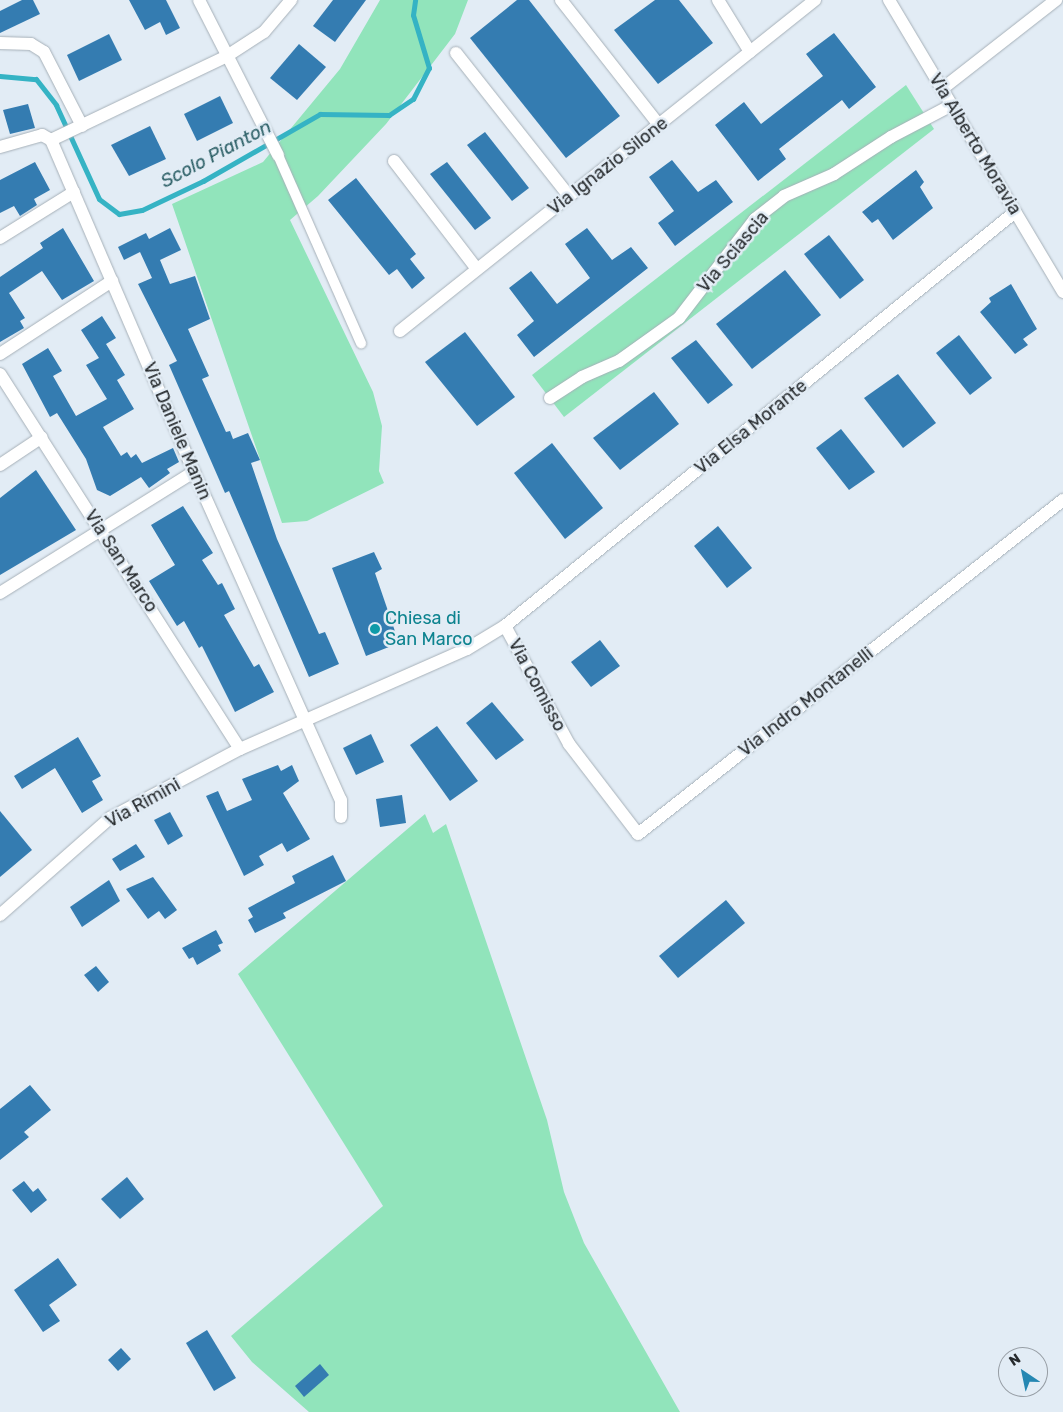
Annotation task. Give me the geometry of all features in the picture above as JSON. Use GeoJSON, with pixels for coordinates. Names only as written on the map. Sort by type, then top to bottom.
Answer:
{"type":"FeatureCollection","features":[{"type":"Feature","properties":{"kind":"street"},"geometry":{"type":"LineString","coordinates":[[199,0],[278,155],[361,343]]}},
{"type":"Feature","properties":{"kind":"street"},"geometry":{"type":"LineString","coordinates":[[0,147],[42,134],[53,139],[227,56],[264,32],[291,0]]}},
{"type":"Feature","properties":{"kind":"street"},"geometry":{"type":"LineString","coordinates":[[561,0],[659,125]]}},
{"type":"Feature","properties":{"kind":"street"},"geometry":{"type":"LineString","coordinates":[[718,0],[750,52]]}},
{"type":"Feature","properties":{"kind":"street","name":"Via Ignazio Silone"},"geometry":{"type":"LineString","coordinates":[[400,331],[815,0]]}},
{"type":"Feature","properties":{"kind":"street","name":"Via Alberto Moravia"},"geometry":{"type":"LineString","coordinates":[[889,0],[1062,290]]}},
{"type":"Feature","properties":{"kind":"street"},"geometry":{"type":"LineString","coordinates":[[942,89],[1056,0]]}},
{"type":"Feature","properties":{"kind":"street"},"geometry":{"type":"LineString","coordinates":[[0,43],[31,44],[44,52],[79,127]]}},
{"type":"Feature","properties":{"kind":"street"},"geometry":{"type":"LineString","coordinates":[[456,53],[569,196]]}},
{"type":"Feature","properties":{"kind":"street","name":"Via Sciascia"},"geometry":{"type":"LineString","coordinates":[[550,398],[582,377],[619,360],[679,318],[755,219],[784,196],[834,174],[891,137],[952,105]]}},
{"type":"Feature","properties":{"kind":"street","name":"Via Daniele Manin"},"geometry":{"type":"LineString","coordinates":[[53,139],[194,472],[306,720]]}},
{"type":"Feature","properties":{"kind":"street"},"geometry":{"type":"LineString","coordinates":[[394,161],[477,269]]}},
{"type":"Feature","properties":{"kind":"street"},"geometry":{"type":"LineString","coordinates":[[0,238],[74,192]]}},
{"type":"Feature","properties":{"kind":"street","name":"Via Elsa Morante"},"geometry":{"type":"LineString","coordinates":[[484,639],[505,626],[1016,212]]}},
{"type":"Feature","properties":{"kind":"street"},"geometry":{"type":"LineString","coordinates":[[0,354],[112,281]]}},
{"type":"Feature","properties":{"kind":"street","name":"Via San Marco"},"geometry":{"type":"LineString","coordinates":[[0,374],[4,388],[42,437],[240,749]]}},
{"type":"Feature","properties":{"kind":"street"},"geometry":{"type":"LineString","coordinates":[[0,465],[42,437]]}},
{"type":"Feature","properties":{"kind":"street"},"geometry":{"type":"LineString","coordinates":[[0,593],[100,528],[194,472]]}},
{"type":"Feature","properties":{"kind":"street","name":"Via Indro Montanelli"},"geometry":{"type":"LineString","coordinates":[[569,744],[638,834],[1063,500]]}},
{"type":"Feature","properties":{"kind":"street","name":"Via Comisso"},"geometry":{"type":"LineString","coordinates":[[505,626],[569,744]]}},
{"type":"Feature","properties":{"kind":"street","name":"Via Rimini"},"geometry":{"type":"LineString","coordinates":[[0,915],[110,818],[240,749],[484,639]]}},
{"type":"Feature","properties":{"kind":"street"},"geometry":{"type":"LineString","coordinates":[[306,720],[341,800],[341,816]]}},
{"type":"Feature","properties":{"kind":"green space"},"geometry":{"type":"Polygon","coordinates":[[[380,0],[468,0],[455,34],[386,124],[318,196],[290,220],[373,392],[382,426],[379,471],[384,483],[307,521],[282,523],[172,204],[263,162],[340,69],[380,0]]]}},
{"type":"Feature","properties":{"kind":"green space"},"geometry":{"type":"Polygon","coordinates":[[[906,85],[934,129],[564,417],[532,375],[906,85]]]}},
{"type":"Feature","properties":{"kind":"green space"},"geometry":{"type":"Polygon","coordinates":[[[425,814],[433,833],[446,824],[547,1120],[564,1192],[584,1243],[680,1412],[309,1412],[252,1362],[231,1336],[383,1206],[238,974],[425,814]]]}},
{"type":"Feature","properties":{"kind":"building"},"geometry":{"type":"Polygon","coordinates":[[[22,0],[33,0],[40,14],[0,33],[0,11],[22,0]]]}},
{"type":"Feature","properties":{"kind":"building"},"geometry":{"type":"Polygon","coordinates":[[[129,0],[166,0],[180,28],[166,35],[160,22],[145,30],[129,0]]]}},
{"type":"Feature","properties":{"kind":"building"},"geometry":{"type":"Polygon","coordinates":[[[333,0],[366,0],[335,42],[313,26],[333,0]]]}},
{"type":"Feature","properties":{"kind":"building"},"geometry":{"type":"Polygon","coordinates":[[[517,0],[529,0],[620,116],[566,158],[470,38],[517,0]]]}},
{"type":"Feature","properties":{"kind":"building"},"geometry":{"type":"Polygon","coordinates":[[[655,0],[679,0],[713,43],[658,84],[614,30],[655,0]]]}},
{"type":"Feature","properties":{"kind":"building"},"geometry":{"type":"Polygon","coordinates":[[[834,33],[876,87],[849,109],[842,100],[779,149],[786,159],[758,181],[715,125],[744,102],[761,124],[823,76],[806,54],[834,33]]]}},
{"type":"Feature","properties":{"kind":"building"},"geometry":{"type":"Polygon","coordinates":[[[109,34],[122,60],[79,81],[67,55],[109,34]]]}},
{"type":"Feature","properties":{"kind":"building"},"geometry":{"type":"Polygon","coordinates":[[[299,44],[326,67],[297,100],[270,78],[299,44]]]}},
{"type":"Feature","properties":{"kind":"building"},"geometry":{"type":"Polygon","coordinates":[[[220,96],[233,123],[197,141],[184,114],[220,96]]]}},
{"type":"Feature","properties":{"kind":"building"},"geometry":{"type":"Polygon","coordinates":[[[28,104],[35,128],[10,134],[3,110],[28,104]]]}},
{"type":"Feature","properties":{"kind":"building"},"geometry":{"type":"Polygon","coordinates":[[[150,126],[166,159],[129,176],[111,145],[150,126]]]}},
{"type":"Feature","properties":{"kind":"building"},"geometry":{"type":"Polygon","coordinates":[[[485,132],[529,188],[512,201],[467,145],[485,132]]]}},
{"type":"Feature","properties":{"kind":"building"},"geometry":{"type":"Polygon","coordinates":[[[672,160],[698,192],[716,180],[733,202],[675,246],[658,223],[674,211],[649,177],[672,160]]]}},
{"type":"Feature","properties":{"kind":"building"},"geometry":{"type":"Polygon","coordinates":[[[35,162],[50,190],[34,199],[37,205],[20,216],[14,206],[0,213],[0,180],[35,162]]]}},
{"type":"Feature","properties":{"kind":"building"},"geometry":{"type":"Polygon","coordinates":[[[447,162],[491,218],[475,230],[430,174],[447,162]]]}},
{"type":"Feature","properties":{"kind":"building"},"geometry":{"type":"Polygon","coordinates":[[[916,170],[924,182],[920,187],[933,208],[893,240],[878,219],[872,223],[862,212],[916,170]]]}},
{"type":"Feature","properties":{"kind":"building"},"geometry":{"type":"Polygon","coordinates":[[[356,178],[416,254],[410,259],[425,278],[412,289],[397,269],[389,275],[328,200],[356,178]]]}},
{"type":"Feature","properties":{"kind":"building"},"geometry":{"type":"Polygon","coordinates":[[[63,228],[94,281],[62,300],[42,271],[9,293],[25,318],[20,321],[24,328],[0,342],[0,277],[43,248],[40,243],[63,228]]]}},
{"type":"Feature","properties":{"kind":"building"},"geometry":{"type":"Polygon","coordinates":[[[170,228],[181,250],[160,260],[170,284],[195,276],[210,319],[188,329],[209,376],[202,379],[226,432],[230,431],[233,439],[248,433],[260,460],[251,463],[277,539],[319,634],[325,632],[339,664],[309,677],[229,491],[225,493],[169,365],[177,361],[138,284],[152,278],[140,252],[124,260],[118,247],[146,233],[149,239],[170,228]]]}},
{"type":"Feature","properties":{"kind":"building"},"geometry":{"type":"Polygon","coordinates":[[[587,228],[612,260],[631,247],[648,268],[534,357],[517,335],[534,321],[509,288],[531,271],[557,304],[590,278],[565,244],[587,228]]]}},
{"type":"Feature","properties":{"kind":"building"},"geometry":{"type":"Polygon","coordinates":[[[829,235],[864,280],[840,299],[804,254],[829,235]]]}},
{"type":"Feature","properties":{"kind":"building"},"geometry":{"type":"Polygon","coordinates":[[[785,270],[821,315],[752,369],[716,324],[785,270]]]}},
{"type":"Feature","properties":{"kind":"building"},"geometry":{"type":"Polygon","coordinates":[[[1011,284],[1037,329],[1023,339],[1028,345],[1015,354],[980,312],[991,302],[989,298],[1011,284]]]}},
{"type":"Feature","properties":{"kind":"building"},"geometry":{"type":"Polygon","coordinates":[[[102,316],[116,338],[106,344],[125,375],[117,380],[134,409],[103,427],[121,456],[127,452],[131,458],[136,454],[142,463],[173,448],[179,462],[167,469],[170,473],[149,488],[141,477],[110,496],[97,490],[86,459],[57,413],[50,417],[22,364],[48,348],[62,371],[53,376],[76,416],[107,399],[86,365],[99,358],[81,330],[102,316]]]}},
{"type":"Feature","properties":{"kind":"building"},"geometry":{"type":"Polygon","coordinates":[[[465,332],[515,397],[477,426],[425,362],[465,332]]]}},
{"type":"Feature","properties":{"kind":"building"},"geometry":{"type":"Polygon","coordinates":[[[959,335],[992,378],[970,395],[936,353],[959,335]]]}},
{"type":"Feature","properties":{"kind":"building"},"geometry":{"type":"Polygon","coordinates":[[[696,340],[733,385],[708,404],[671,358],[696,340]]]}},
{"type":"Feature","properties":{"kind":"building"},"geometry":{"type":"Polygon","coordinates":[[[898,374],[936,423],[903,448],[864,398],[898,374]]]}},
{"type":"Feature","properties":{"kind":"building"},"geometry":{"type":"Polygon","coordinates":[[[654,392],[679,424],[620,470],[593,438],[654,392]]]}},
{"type":"Feature","properties":{"kind":"building"},"geometry":{"type":"Polygon","coordinates":[[[841,429],[875,472],[849,490],[816,448],[841,429]]]}},
{"type":"Feature","properties":{"kind":"building"},"geometry":{"type":"Polygon","coordinates":[[[552,443],[603,508],[565,539],[514,473],[552,443]]]}},
{"type":"Feature","properties":{"kind":"building"},"geometry":{"type":"Polygon","coordinates":[[[36,470],[76,530],[0,575],[0,498],[36,470]]]}},
{"type":"Feature","properties":{"kind":"building"},"geometry":{"type":"Polygon","coordinates":[[[183,506],[213,553],[202,560],[218,585],[222,583],[235,609],[224,615],[254,667],[259,664],[274,692],[235,712],[202,646],[199,648],[184,621],[177,626],[149,581],[175,565],[151,525],[183,506]]]}},
{"type":"Feature","properties":{"kind":"building"},"geometry":{"type":"Polygon","coordinates":[[[718,526],[752,568],[727,588],[694,546],[718,526]]]}},
{"type":"Feature","properties":{"kind":"building"},"geometry":{"type":"Polygon","coordinates":[[[374,552],[382,569],[375,573],[399,643],[366,656],[332,568],[374,552]]]}},
{"type":"Feature","properties":{"kind":"building"},"geometry":{"type":"Polygon","coordinates":[[[600,640],[620,666],[591,687],[571,662],[600,640]]]}},
{"type":"Feature","properties":{"kind":"building"},"geometry":{"type":"Polygon","coordinates":[[[492,702],[524,740],[496,760],[466,723],[492,702]]]}},
{"type":"Feature","properties":{"kind":"building"},"geometry":{"type":"Polygon","coordinates":[[[437,726],[478,781],[450,801],[410,745],[437,726]]]}},
{"type":"Feature","properties":{"kind":"building"},"geometry":{"type":"Polygon","coordinates":[[[371,734],[384,762],[356,775],[343,748],[371,734]]]}},
{"type":"Feature","properties":{"kind":"building"},"geometry":{"type":"Polygon","coordinates":[[[78,737],[101,776],[92,781],[103,800],[82,813],[55,768],[22,789],[14,776],[78,737]]]}},
{"type":"Feature","properties":{"kind":"building"},"geometry":{"type":"Polygon","coordinates":[[[278,765],[281,771],[292,765],[299,781],[283,793],[310,839],[287,852],[282,843],[259,856],[264,865],[244,876],[206,796],[218,791],[227,811],[252,800],[242,779],[278,765]]]}},
{"type":"Feature","properties":{"kind":"building"},"geometry":{"type":"Polygon","coordinates":[[[402,795],[406,823],[380,827],[376,799],[402,795]]]}},
{"type":"Feature","properties":{"kind":"building"},"geometry":{"type":"Polygon","coordinates":[[[0,811],[32,850],[0,877],[0,811]]]}},
{"type":"Feature","properties":{"kind":"building"},"geometry":{"type":"Polygon","coordinates":[[[170,812],[183,836],[168,845],[154,820],[170,812]]]}},
{"type":"Feature","properties":{"kind":"building"},"geometry":{"type":"Polygon","coordinates":[[[136,844],[145,857],[120,871],[112,859],[136,844]]]}},
{"type":"Feature","properties":{"kind":"building"},"geometry":{"type":"Polygon","coordinates":[[[333,855],[346,881],[283,913],[286,918],[255,933],[248,920],[253,917],[248,908],[295,883],[292,876],[333,855]]]}},
{"type":"Feature","properties":{"kind":"building"},"geometry":{"type":"Polygon","coordinates":[[[153,877],[177,910],[165,919],[159,911],[148,919],[126,889],[153,877]]]}},
{"type":"Feature","properties":{"kind":"building"},"geometry":{"type":"Polygon","coordinates":[[[109,880],[120,901],[82,927],[70,907],[109,880]]]}},
{"type":"Feature","properties":{"kind":"building"},"geometry":{"type":"Polygon","coordinates":[[[726,900],[745,923],[678,978],[659,956],[726,900]]]}},
{"type":"Feature","properties":{"kind":"building"},"geometry":{"type":"Polygon","coordinates":[[[216,930],[223,943],[218,945],[221,951],[197,965],[193,957],[189,959],[182,948],[216,930]]]}},
{"type":"Feature","properties":{"kind":"building"},"geometry":{"type":"Polygon","coordinates":[[[96,966],[109,982],[98,992],[84,975],[96,966]]]}},
{"type":"Feature","properties":{"kind":"building"},"geometry":{"type":"Polygon","coordinates":[[[30,1085],[51,1110],[24,1132],[29,1137],[0,1160],[0,1109],[30,1085]]]}},
{"type":"Feature","properties":{"kind":"building"},"geometry":{"type":"Polygon","coordinates":[[[127,1177],[144,1199],[120,1219],[101,1199],[127,1177]]]}},
{"type":"Feature","properties":{"kind":"building"},"geometry":{"type":"Polygon","coordinates":[[[24,1181],[33,1192],[38,1188],[47,1200],[31,1213],[12,1190],[24,1181]]]}},
{"type":"Feature","properties":{"kind":"building"},"geometry":{"type":"Polygon","coordinates":[[[58,1258],[77,1285],[49,1305],[60,1321],[43,1332],[14,1290],[58,1258]]]}},
{"type":"Feature","properties":{"kind":"building"},"geometry":{"type":"Polygon","coordinates":[[[207,1330],[236,1378],[214,1391],[186,1343],[207,1330]]]}},
{"type":"Feature","properties":{"kind":"building"},"geometry":{"type":"Polygon","coordinates":[[[121,1348],[131,1359],[118,1371],[108,1360],[121,1348]]]}},
{"type":"Feature","properties":{"kind":"building"},"geometry":{"type":"Polygon","coordinates":[[[320,1364],[329,1375],[304,1397],[295,1386],[320,1364]]]}},
{"type":"Feature","properties":{"kind":"waterway","name":"Scolo Pianton"},"geometry":{"type":"LineString","coordinates":[[0,76],[36,79],[56,105],[99,199],[119,214],[142,210],[203,181],[320,114],[389,115],[413,99],[429,68],[413,15],[415,0]]}},
{"type":"Feature","properties":{"kind":"place","name":"Chiesa di San Marco"},"geometry":{"type":"Point","coordinates":[375,629]}}]}
